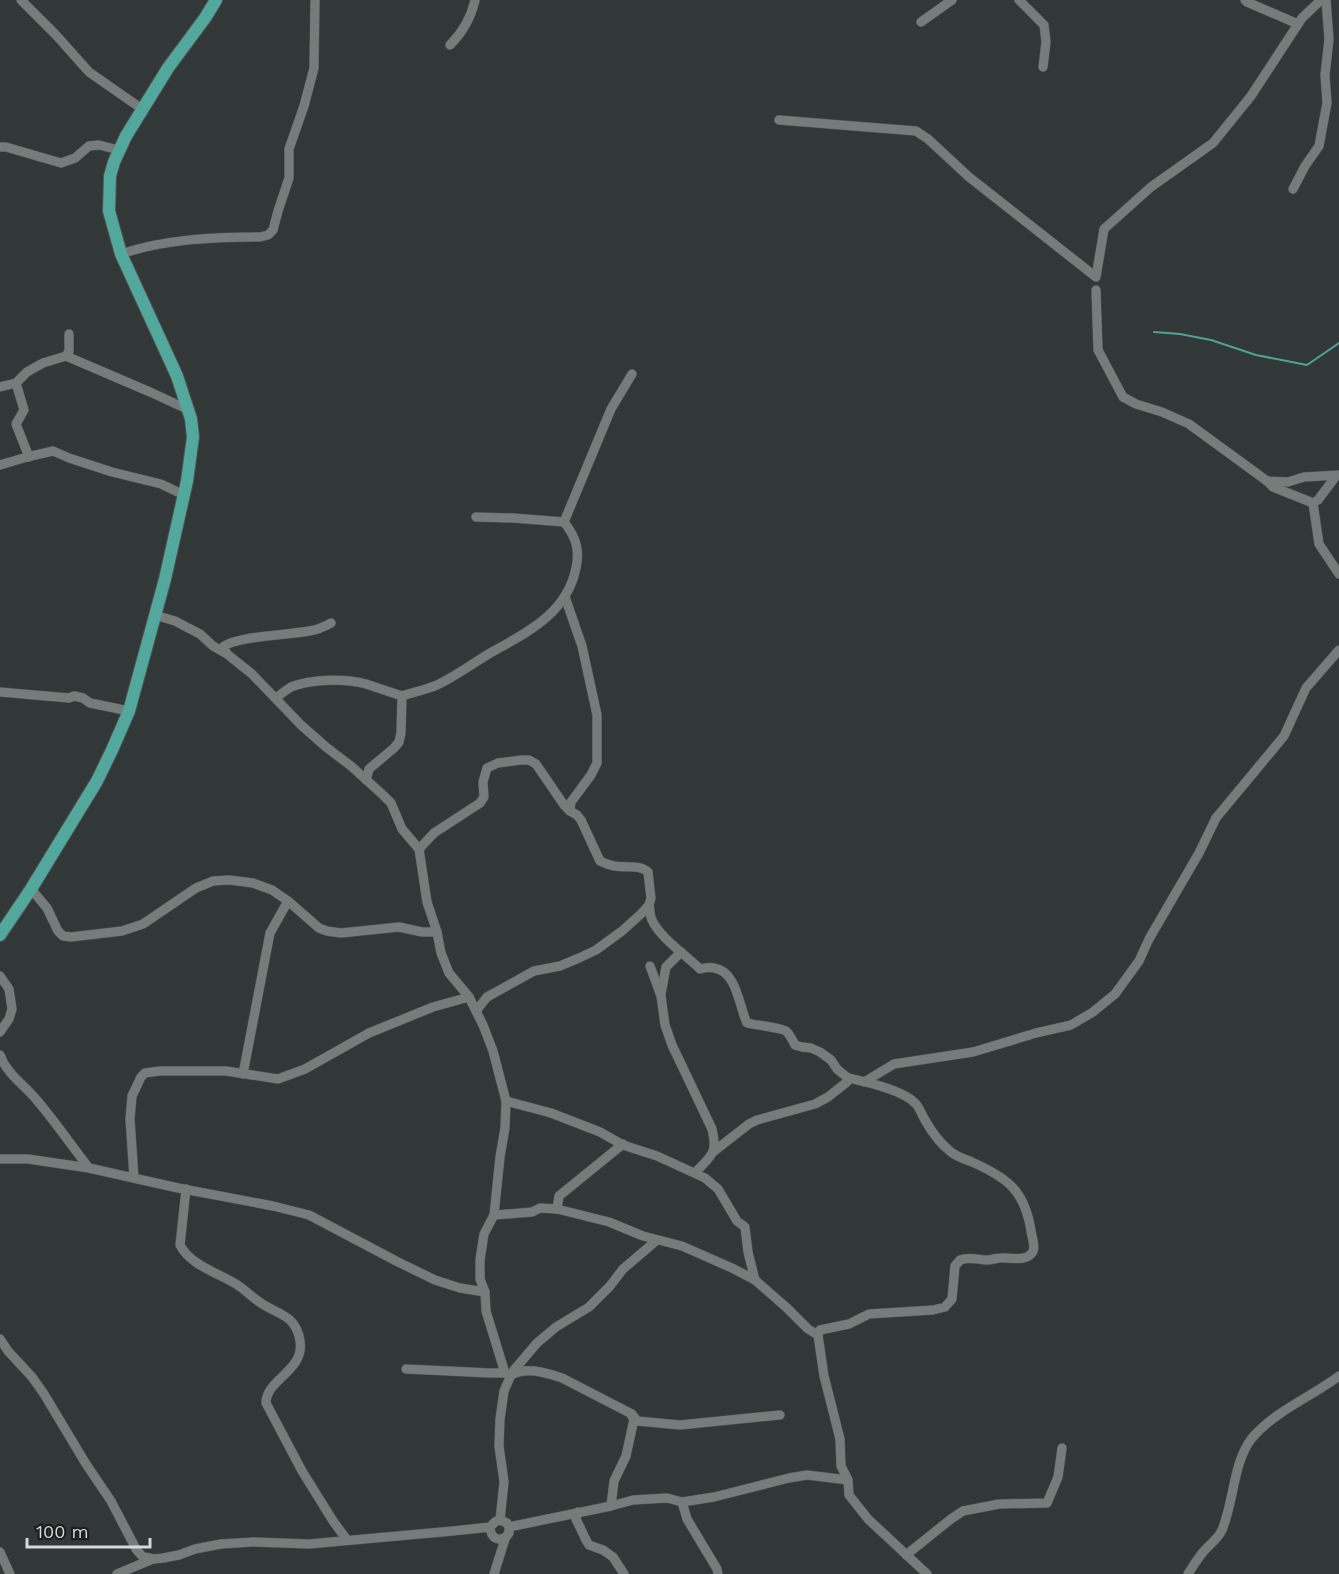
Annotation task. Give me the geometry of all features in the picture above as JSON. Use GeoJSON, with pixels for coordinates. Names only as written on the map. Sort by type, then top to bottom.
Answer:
{"type":"FeatureCollection","features":[{"type":"Feature","properties":{"kind":"main road"},"geometry":{"type":"LineString","coordinates":[[0,935],[97,781],[129,711],[165,579],[184,495],[193,436],[189,410],[177,376],[121,254],[109,211],[110,176],[119,150],[142,109],[216,0]]}},
{"type":"Feature","properties":{"kind":"street"},"geometry":{"type":"LineString","coordinates":[[21,0],[89,72],[142,109]]}},
{"type":"Feature","properties":{"kind":"street"},"geometry":{"type":"LineString","coordinates":[[121,254],[137,248],[196,239],[261,237],[273,230],[289,178],[289,149],[314,68],[315,0]]}},
{"type":"Feature","properties":{"kind":"street"},"geometry":{"type":"LineString","coordinates":[[450,45],[463,31],[476,0]]}},
{"type":"Feature","properties":{"kind":"street"},"geometry":{"type":"LineString","coordinates":[[921,22],[952,0]]}},
{"type":"Feature","properties":{"kind":"street"},"geometry":{"type":"LineString","coordinates":[[1019,0],[1044,25],[1046,42],[1043,67]]}},
{"type":"Feature","properties":{"kind":"street"},"geometry":{"type":"LineString","coordinates":[[1245,0],[1298,24]]}},
{"type":"Feature","properties":{"kind":"street"},"geometry":{"type":"LineString","coordinates":[[779,120],[916,131],[928,139],[969,177],[1096,277],[1104,229],[1151,187],[1213,143],[1251,96],[1302,18],[1321,0]]}},
{"type":"Feature","properties":{"kind":"street"},"geometry":{"type":"LineString","coordinates":[[1293,189],[1319,146],[1327,103],[1325,75],[1329,39],[1326,0]]}},
{"type":"Feature","properties":{"kind":"street"},"geometry":{"type":"LineString","coordinates":[[0,147],[61,162],[75,158],[89,146],[99,145],[119,150]]}},
{"type":"Feature","properties":{"kind":"street"},"geometry":{"type":"LineString","coordinates":[[1096,290],[1098,350],[1123,397],[1189,424],[1273,487],[1313,503]]}},
{"type":"Feature","properties":{"kind":"street"},"geometry":{"type":"LineString","coordinates":[[66,356],[69,351],[69,334]]}},
{"type":"Feature","properties":{"kind":"street"},"geometry":{"type":"LineString","coordinates":[[0,387],[16,383],[27,372],[43,363],[66,356],[189,410]]}},
{"type":"Feature","properties":{"kind":"street"},"geometry":{"type":"LineString","coordinates":[[564,522],[611,409],[632,374]]}},
{"type":"Feature","properties":{"kind":"street"},"geometry":{"type":"LineString","coordinates":[[16,383],[24,410],[16,424],[29,457]]}},
{"type":"Feature","properties":{"kind":"street"},"geometry":{"type":"LineString","coordinates":[[0,465],[53,451],[99,468],[161,484],[184,495]]}},
{"type":"Feature","properties":{"kind":"street"},"geometry":{"type":"LineString","coordinates":[[1267,481],[1288,482],[1304,477],[1337,475]]}},
{"type":"Feature","properties":{"kind":"street"},"geometry":{"type":"LineString","coordinates":[[1313,503],[1318,500],[1337,475]]}},
{"type":"Feature","properties":{"kind":"street"},"geometry":{"type":"LineString","coordinates":[[1313,503],[1319,544],[1339,574]]}},
{"type":"Feature","properties":{"kind":"street"},"geometry":{"type":"LineString","coordinates":[[276,698],[290,688],[321,681],[364,683],[402,696],[424,690],[515,640],[556,609],[573,584],[577,565],[578,549],[574,536],[564,522],[477,517]]}},
{"type":"Feature","properties":{"kind":"street"},"geometry":{"type":"LineString","coordinates":[[565,597],[582,646],[597,715],[597,763],[571,802],[570,811]]}},
{"type":"Feature","properties":{"kind":"street"},"geometry":{"type":"LineString","coordinates":[[154,615],[175,621],[200,634],[252,674],[326,747],[351,766],[391,803],[402,829],[419,849],[427,902],[441,953],[449,973],[469,997],[476,1011],[493,1051],[506,1101],[505,1128],[494,1215],[484,1234],[480,1279],[485,1292],[486,1311],[511,1373]]}},
{"type":"Feature","properties":{"kind":"street"},"geometry":{"type":"LineString","coordinates":[[227,654],[222,648],[238,640],[311,631],[331,624]]}},
{"type":"Feature","properties":{"kind":"street"},"geometry":{"type":"LineString","coordinates":[[864,1082],[894,1064],[973,1052],[1071,1025],[1093,1012],[1115,994],[1139,961],[1216,818],[1284,736],[1306,688],[1339,650]]}},
{"type":"Feature","properties":{"kind":"street"},"geometry":{"type":"LineString","coordinates":[[0,692],[74,696],[129,711]]}},
{"type":"Feature","properties":{"kind":"street"},"geometry":{"type":"LineString","coordinates":[[366,780],[369,769],[399,742],[402,696]]}},
{"type":"Feature","properties":{"kind":"street"},"geometry":{"type":"LineString","coordinates":[[419,849],[434,833],[480,803],[484,797],[483,782],[487,768],[498,763],[529,760],[536,764],[564,805],[581,820],[600,861],[615,866],[645,868],[648,872],[651,898],[642,914],[596,950],[560,966],[534,970],[488,997],[476,1011]]}},
{"type":"Feature","properties":{"kind":"street"},"geometry":{"type":"LineString","coordinates":[[31,889],[46,908],[58,931],[63,936],[71,937],[122,931],[143,924],[196,888],[213,881],[229,879],[253,883],[272,890],[319,928],[327,931],[341,933],[399,927],[422,933],[437,932]]}},
{"type":"Feature","properties":{"kind":"street"},"geometry":{"type":"LineString","coordinates":[[243,1074],[270,933],[288,901]]}},
{"type":"Feature","properties":{"kind":"street"},"geometry":{"type":"LineString","coordinates":[[649,905],[652,920],[666,939],[700,969],[715,968],[722,971],[730,980],[736,990],[747,1023],[759,1027],[784,1029],[795,1045],[820,1052],[848,1078],[880,1086],[915,1103],[951,1152],[1004,1179],[1022,1199],[1028,1213],[1033,1252],[1020,1258],[960,1260],[955,1266],[951,1299],[945,1307],[933,1310],[869,1314],[849,1324],[820,1330],[818,1335],[824,1376],[840,1439],[841,1466],[848,1480],[849,1495],[868,1519],[927,1574]]}},
{"type":"Feature","properties":{"kind":"street"},"geometry":{"type":"LineString","coordinates":[[661,996],[666,967],[681,952]]}},
{"type":"Feature","properties":{"kind":"street"},"geometry":{"type":"LineString","coordinates":[[650,966],[661,996],[665,1025],[672,1045],[712,1129],[715,1143],[713,1152]]}},
{"type":"Feature","properties":{"kind":"street"},"geometry":{"type":"LineString","coordinates":[[0,976],[9,989],[12,1009],[9,1019],[0,1032]]}},
{"type":"Feature","properties":{"kind":"street"},"geometry":{"type":"LineString","coordinates":[[134,1178],[130,1119],[132,1096],[145,1073],[226,1071],[278,1079],[290,1076],[369,1033],[433,1007],[469,997]]}},
{"type":"Feature","properties":{"kind":"street"},"geometry":{"type":"LineString","coordinates":[[0,1055],[3,1064],[13,1077],[34,1096],[89,1168]]}},
{"type":"Feature","properties":{"kind":"street"},"geometry":{"type":"LineString","coordinates":[[694,1173],[713,1152],[749,1124],[815,1104],[828,1097],[847,1082],[848,1078]]}},
{"type":"Feature","properties":{"kind":"street"},"geometry":{"type":"LineString","coordinates":[[506,1101],[551,1113],[705,1178],[718,1189],[737,1221],[745,1227],[755,1280]]}},
{"type":"Feature","properties":{"kind":"street"},"geometry":{"type":"LineString","coordinates":[[556,1209],[559,1196],[623,1144]]}},
{"type":"Feature","properties":{"kind":"street"},"geometry":{"type":"LineString","coordinates":[[0,1159],[28,1159],[89,1168],[309,1215],[435,1280],[485,1292]]}},
{"type":"Feature","properties":{"kind":"street"},"geometry":{"type":"LineString","coordinates":[[186,1189],[180,1238],[183,1252],[290,1320],[297,1329],[301,1346],[298,1359],[289,1372],[268,1392],[266,1403],[302,1471],[347,1540]]}},
{"type":"Feature","properties":{"kind":"street"},"geometry":{"type":"LineString","coordinates":[[494,1215],[532,1212],[540,1208],[556,1209],[609,1222],[657,1240],[682,1246],[755,1280],[808,1329],[818,1335]]}},
{"type":"Feature","properties":{"kind":"street"},"geometry":{"type":"LineString","coordinates":[[500,1520],[504,1482],[499,1446],[500,1419],[504,1391],[511,1373],[537,1342],[594,1302],[623,1269],[657,1240]]}},
{"type":"Feature","properties":{"kind":"street"},"geometry":{"type":"LineString","coordinates":[[0,1339],[44,1394],[111,1502],[136,1549],[142,1556],[154,1559]]}},
{"type":"Feature","properties":{"kind":"street"},"geometry":{"type":"LineString","coordinates":[[406,1369],[480,1373],[533,1371],[562,1378],[630,1413],[637,1421],[680,1425],[780,1415]]}},
{"type":"Feature","properties":{"kind":"street"},"geometry":{"type":"LineString","coordinates":[[1188,1574],[1204,1551],[1220,1534],[1229,1507],[1238,1464],[1252,1439],[1288,1409],[1339,1376]]}},
{"type":"Feature","properties":{"kind":"street"},"geometry":{"type":"LineString","coordinates":[[611,1506],[614,1481],[626,1456],[634,1419],[630,1413]]}},
{"type":"Feature","properties":{"kind":"street"},"geometry":{"type":"LineString","coordinates":[[906,1555],[963,1511],[999,1504],[1047,1503],[1058,1477],[1062,1448]]}},
{"type":"Feature","properties":{"kind":"street"},"geometry":{"type":"LineString","coordinates":[[509,1527],[633,1500],[667,1498],[682,1502],[714,1497],[807,1475],[848,1480]]}},
{"type":"Feature","properties":{"kind":"street"},"geometry":{"type":"LineString","coordinates":[[682,1502],[687,1519],[718,1574]]}},
{"type":"Feature","properties":{"kind":"street"},"geometry":{"type":"LineString","coordinates":[[578,1512],[576,1519],[589,1545],[614,1557],[624,1574]]}},
{"type":"Feature","properties":{"kind":"street"},"geometry":{"type":"LineString","coordinates":[[120,1574],[154,1559],[221,1544],[253,1542],[309,1544],[490,1527],[500,1520],[509,1527],[509,1533],[494,1574]]}},
{"type":"Feature","properties":{"kind":"street"},"geometry":{"type":"LineString","coordinates":[[490,1527],[493,1538],[505,1539]]}},
{"type":"Feature","properties":{"kind":"street"},"geometry":{"type":"LineString","coordinates":[[0,1552],[10,1574]]}},
{"type":"Feature","properties":{"kind":"waterway"},"geometry":{"type":"LineString","coordinates":[[1154,332],[1211,340],[1256,355],[1307,365],[1339,343]]}}]}
